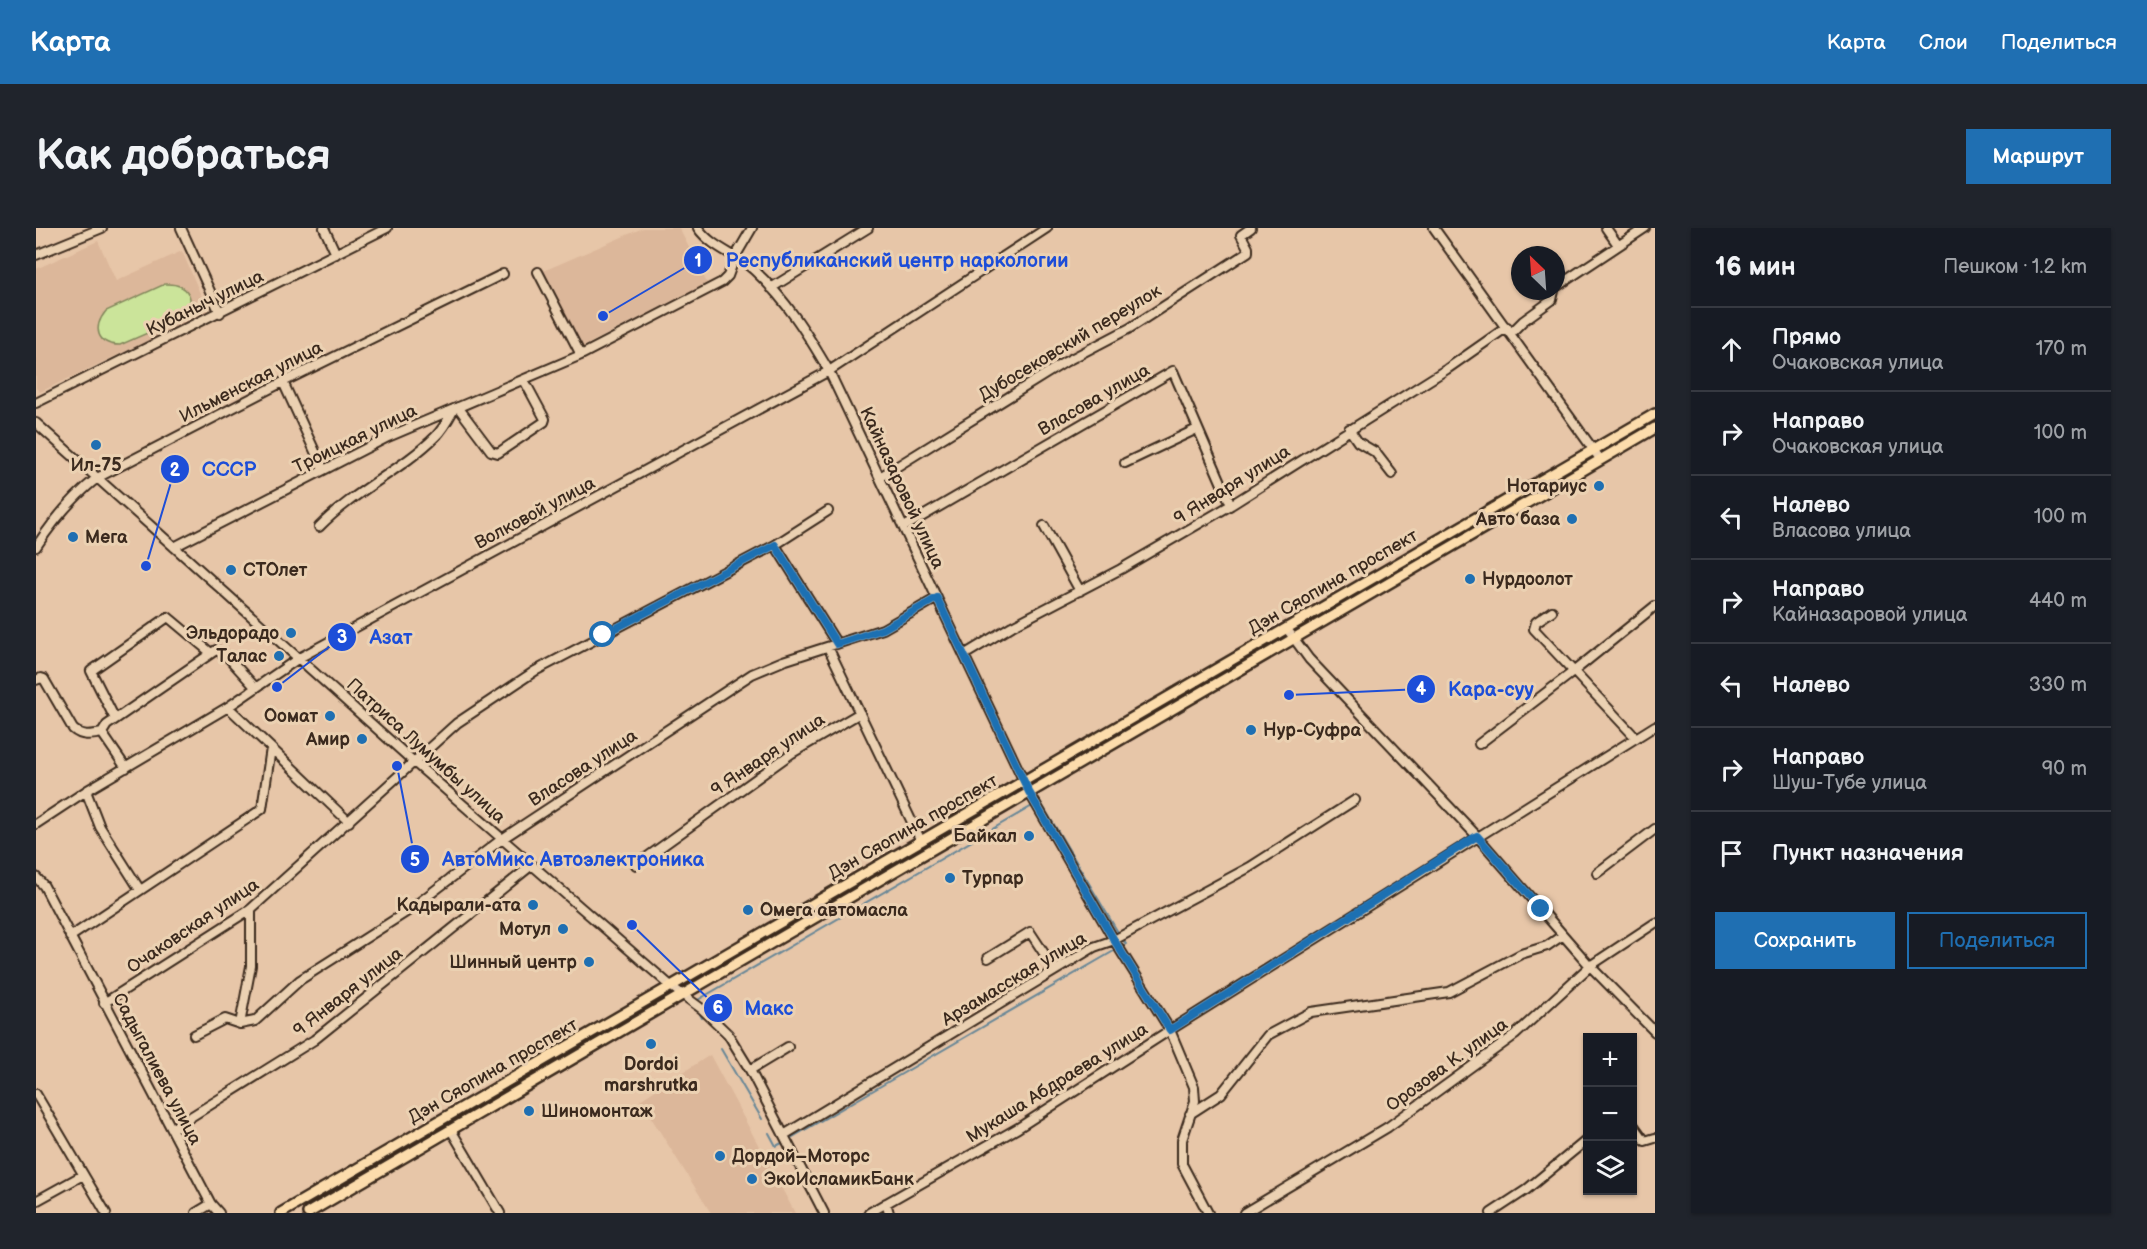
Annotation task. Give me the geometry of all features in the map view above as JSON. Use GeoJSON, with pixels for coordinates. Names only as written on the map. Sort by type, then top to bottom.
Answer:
{"type":"FeatureCollection","features":[{"type":"Feature","properties":{"kind":"main road","name":"Дэн Сяопина проспект"},"geometry":{"type":"LineString","coordinates":[[280,1213],[1655,414]]}},
{"type":"Feature","properties":{"kind":"main road","name":"Дэн Сяопина проспект"},"geometry":{"type":"LineString","coordinates":[[308,1213],[1655,428]]}},
{"type":"Feature","properties":{"kind":"main road"},"geometry":{"type":"LineString","coordinates":[[840,888],[846,898]]}},
{"type":"Feature","properties":{"kind":"street"},"geometry":{"type":"LineString","coordinates":[[36,255],[102,228]]}},
{"type":"Feature","properties":{"kind":"street"},"geometry":{"type":"LineString","coordinates":[[181,228],[220,313]]}},
{"type":"Feature","properties":{"kind":"street"},"geometry":{"type":"LineString","coordinates":[[324,228],[336,254]]}},
{"type":"Feature","properties":{"kind":"street","name":"Кубаныч улица"},"geometry":{"type":"LineString","coordinates":[[36,403],[387,228]]}},
{"type":"Feature","properties":{"kind":"street","name":"Кайназаровой улица"},"geometry":{"type":"LineString","coordinates":[[698,228],[716,246],[753,269],[771,288],[804,327],[829,371],[1029,792],[1114,940],[1170,1030],[1194,1087],[1195,1101],[1182,1140],[1182,1164],[1208,1213]]}},
{"type":"Feature","properties":{"kind":"street","name":"Троицкая улица"},"geometry":{"type":"LineString","coordinates":[[174,547],[388,437],[581,355],[722,282],[728,276],[735,257],[752,228]]}},
{"type":"Feature","properties":{"kind":"street"},"geometry":{"type":"LineString","coordinates":[[771,288],[868,228]]}},
{"type":"Feature","properties":{"kind":"street","name":"Волковой улица"},"geometry":{"type":"LineString","coordinates":[[36,824],[86,791],[228,707],[299,658],[829,371],[1047,228]]}},
{"type":"Feature","properties":{"kind":"street","name":"Дубосековский переулок"},"geometry":{"type":"LineString","coordinates":[[880,477],[1075,356],[1130,328],[1248,252],[1241,235],[1251,228]]}},
{"type":"Feature","properties":{"kind":"street"},"geometry":{"type":"LineString","coordinates":[[1434,228],[1600,459]]}},
{"type":"Feature","properties":{"kind":"street"},"geometry":{"type":"LineString","coordinates":[[1606,228],[1618,244]]}},
{"type":"Feature","properties":{"kind":"street"},"geometry":{"type":"LineString","coordinates":[[1565,280],[1645,228]]}},
{"type":"Feature","properties":{"kind":"street"},"geometry":{"type":"LineString","coordinates":[[538,272],[581,355]]}},
{"type":"Feature","properties":{"kind":"street","name":"Ильменская улица"},"geometry":{"type":"LineString","coordinates":[[36,547],[47,530],[81,491],[97,478],[283,382],[503,274]]}},
{"type":"Feature","properties":{"kind":"street","name":"9 Января улица"},"geometry":{"type":"LineString","coordinates":[[964,655],[1231,505],[1509,330],[1552,300]]}},
{"type":"Feature","properties":{"kind":"street","name":"Власова улица"},"geometry":{"type":"LineString","coordinates":[[903,527],[1173,372],[1231,505]]}},
{"type":"Feature","properties":{"kind":"street"},"geometry":{"type":"LineString","coordinates":[[456,408],[492,451],[498,453],[545,420],[524,380]]}},
{"type":"Feature","properties":{"kind":"street"},"geometry":{"type":"LineString","coordinates":[[283,382],[323,470]]}},
{"type":"Feature","properties":{"kind":"street","name":"Троицкая улица"},"geometry":{"type":"LineString","coordinates":[[319,527],[333,513],[424,447],[444,428],[456,408]]}},
{"type":"Feature","properties":{"kind":"street","name":"Патриса Лумумбы улица"},"geometry":{"type":"LineString","coordinates":[[36,423],[414,762],[681,995],[708,1013],[728,1034],[750,1070],[824,1213]]}},
{"type":"Feature","properties":{"kind":"street"},"geometry":{"type":"LineString","coordinates":[[1125,462],[1197,429]]}},
{"type":"Feature","properties":{"kind":"street"},"geometry":{"type":"LineString","coordinates":[[1349,429],[1358,442],[1375,452],[1392,474]]}},
{"type":"Feature","properties":{"kind":"street","name":"Очаковская улица"},"geometry":{"type":"LineString","coordinates":[[104,1003],[251,909],[457,723],[535,671],[775,545],[828,511]]}},
{"type":"Feature","properties":{"kind":"street"},"geometry":{"type":"LineString","coordinates":[[1044,526],[1080,591]]}},
{"type":"Feature","properties":{"kind":"street"},"geometry":{"type":"LineString","coordinates":[[775,545],[837,644]]}},
{"type":"Feature","properties":{"kind":"street","name":"Власова улица"},"geometry":{"type":"LineString","coordinates":[[194,1035],[225,1018],[240,1024],[255,1021],[300,980],[408,911],[502,839],[752,674],[783,661],[883,629],[937,598]]}},
{"type":"Feature","properties":{"kind":"street"},"geometry":{"type":"LineString","coordinates":[[1479,744],[1655,606]]}},
{"type":"Feature","properties":{"kind":"street"},"geometry":{"type":"LineString","coordinates":[[1552,611],[1536,622],[1534,629],[1636,738]]}},
{"type":"Feature","properties":{"kind":"street"},"geometry":{"type":"LineString","coordinates":[[115,719],[91,671],[168,617],[211,653]]}},
{"type":"Feature","properties":{"kind":"street"},"geometry":{"type":"LineString","coordinates":[[1287,629],[1309,659],[1477,836],[1590,966],[1655,1032]]}},
{"type":"Feature","properties":{"kind":"street"},"geometry":{"type":"LineString","coordinates":[[828,647],[921,841]]}},
{"type":"Feature","properties":{"kind":"street"},"geometry":{"type":"LineString","coordinates":[[102,733],[115,719],[216,650],[226,656],[256,688]]}},
{"type":"Feature","properties":{"kind":"street"},"geometry":{"type":"LineString","coordinates":[[36,680],[44,679],[73,729],[85,735],[102,733]]}},
{"type":"Feature","properties":{"kind":"street"},"geometry":{"type":"LineString","coordinates":[[228,707],[349,822]]}},
{"type":"Feature","properties":{"kind":"street","name":"9 Января улица"},"geometry":{"type":"LineString","coordinates":[[636,865],[792,753],[860,713]]}},
{"type":"Feature","properties":{"kind":"street","name":"Мукаша Абдраева улица"},"geometry":{"type":"LineString","coordinates":[[868,1213],[1018,1128],[1477,836],[1655,726]]}},
{"type":"Feature","properties":{"kind":"street"},"geometry":{"type":"LineString","coordinates":[[102,733],[126,768]]}},
{"type":"Feature","properties":{"kind":"street"},"geometry":{"type":"LineString","coordinates":[[70,937],[262,809],[271,748]]}},
{"type":"Feature","properties":{"kind":"street"},"geometry":{"type":"LineString","coordinates":[[86,791],[100,827],[140,890]]}},
{"type":"Feature","properties":{"kind":"street","name":"Арзамасская улица"},"geometry":{"type":"LineString","coordinates":[[784,1135],[1094,947],[1114,940],[1250,867],[1355,800]]}},
{"type":"Feature","properties":{"kind":"street"},"geometry":{"type":"LineString","coordinates":[[1597,873],[1655,829]]}},
{"type":"Feature","properties":{"kind":"street","name":"9 Января улица"},"geometry":{"type":"LineString","coordinates":[[173,1128],[314,1040],[532,865]]}},
{"type":"Feature","properties":{"kind":"street","name":"Садыгалиева улица"},"geometry":{"type":"LineString","coordinates":[[36,877],[44,886],[211,1204],[219,1213]]}},
{"type":"Feature","properties":{"kind":"street"},"geometry":{"type":"LineString","coordinates":[[240,1024],[252,966],[251,909]]}},
{"type":"Feature","properties":{"kind":"street","name":"Орозова К. улица"},"geometry":{"type":"LineString","coordinates":[[1244,1213],[1388,1127],[1515,1035],[1590,966],[1655,923]]}},
{"type":"Feature","properties":{"kind":"street"},"geometry":{"type":"LineString","coordinates":[[988,958],[1030,932],[1055,970]]}},
{"type":"Feature","properties":{"kind":"street"},"geometry":{"type":"LineString","coordinates":[[1190,1114],[1221,1094],[1268,1035],[1311,1012],[1449,992],[1521,954],[1547,946],[1563,935]]}},
{"type":"Feature","properties":{"kind":"street"},"geometry":{"type":"LineString","coordinates":[[750,1070],[788,1047]]}},
{"type":"Feature","properties":{"kind":"street"},"geometry":{"type":"LineString","coordinates":[[36,1094],[106,1213]]}},
{"type":"Feature","properties":{"kind":"street"},"geometry":{"type":"LineString","coordinates":[[36,1113],[44,1108]]}},
{"type":"Feature","properties":{"kind":"street"},"geometry":{"type":"LineString","coordinates":[[1637,1129],[1646,1141],[1655,1138]]}},
{"type":"Feature","properties":{"kind":"street"},"geometry":{"type":"LineString","coordinates":[[451,1130],[500,1213]]}},
{"type":"Feature","properties":{"kind":"street"},"geometry":{"type":"LineString","coordinates":[[1491,1213],[1526,1190],[1585,1141]]}},
{"type":"Feature","properties":{"kind":"street"},"geometry":{"type":"LineString","coordinates":[[36,1201],[83,1175]]}},
{"type":"Feature","properties":{"kind":"street"},"geometry":{"type":"LineString","coordinates":[[886,1203],[889,1213]]}},
{"type":"Feature","properties":{"kind":"street"},"geometry":{"type":"LineString","coordinates":[[196,1213],[211,1204]]}},
{"type":"Feature","properties":{"kind":"shaded area"},"geometry":{"type":"Polygon","coordinates":[[[643,228],[679,228],[707,283],[580,348],[541,272],[643,228]]]}},
{"type":"Feature","properties":{"kind":"shaded area"},"geometry":{"type":"Polygon","coordinates":[[[98,241],[116,281],[182,251],[208,312],[40,392],[36,388],[36,269],[98,241]]]}},
{"type":"Feature","properties":{"kind":"shaded area","name":"Дордой–Моторс"},"geometry":{"type":"Polygon","coordinates":[[[710,1055],[795,1213],[711,1213],[640,1100],[710,1055]]]}},
{"type":"Feature","properties":{"kind":"green space"},"geometry":{"type":"Polygon","coordinates":[[[165,284],[180,286],[188,294],[189,305],[182,318],[120,345],[102,339],[98,329],[106,311],[165,284]]]}},
{"type":"Feature","properties":{"kind":"waterway"},"geometry":{"type":"LineString","coordinates":[[1038,802],[1040,801],[1119,934]]}},
{"type":"Feature","properties":{"kind":"waterway"},"geometry":{"type":"LineString","coordinates":[[696,1001],[1034,805]]}},
{"type":"Feature","properties":{"kind":"waterway"},"geometry":{"type":"LineString","coordinates":[[791,1138],[1126,944],[1122,939]]}},
{"type":"Feature","properties":{"kind":"waterway"},"geometry":{"type":"LineString","coordinates":[[698,1010],[702,1018]]}},
{"type":"Feature","properties":{"kind":"waterway"},"geometry":{"type":"LineString","coordinates":[[721,1049],[762,1119]]}},
{"type":"Feature","properties":{"kind":"waterway"},"geometry":{"type":"LineString","coordinates":[[769,1133],[776,1146],[784,1142]]}},
{"type":"Feature","properties":{"kind":"place","name":"Республиканский центр наркологии"},"geometry":{"type":"Point","coordinates":[603,316]}},
{"type":"Feature","properties":{"kind":"place","name":"Ил-75"},"geometry":{"type":"Point","coordinates":[96,445]}},
{"type":"Feature","properties":{"kind":"place","name":"Нотариус"},"geometry":{"type":"Point","coordinates":[1599,486]}},
{"type":"Feature","properties":{"kind":"place","name":"Авто база"},"geometry":{"type":"Point","coordinates":[1572,519]}},
{"type":"Feature","properties":{"kind":"place","name":"Мега"},"geometry":{"type":"Point","coordinates":[73,537]}},
{"type":"Feature","properties":{"kind":"place","name":"СССР"},"geometry":{"type":"Point","coordinates":[146,566]}},
{"type":"Feature","properties":{"kind":"place","name":"СТОлет"},"geometry":{"type":"Point","coordinates":[231,570]}},
{"type":"Feature","properties":{"kind":"place","name":"Нурдоолот"},"geometry":{"type":"Point","coordinates":[1470,579]}},
{"type":"Feature","properties":{"kind":"place","name":"Эльдорадо"},"geometry":{"type":"Point","coordinates":[291,633]}},
{"type":"Feature","properties":{"kind":"place","name":"Талас"},"geometry":{"type":"Point","coordinates":[279,656]}},
{"type":"Feature","properties":{"kind":"place","name":"Азат"},"geometry":{"type":"Point","coordinates":[277,687]}},
{"type":"Feature","properties":{"kind":"place","name":"Кара-суу"},"geometry":{"type":"Point","coordinates":[1289,695]}},
{"type":"Feature","properties":{"kind":"place","name":"Оомат"},"geometry":{"type":"Point","coordinates":[330,716]}},
{"type":"Feature","properties":{"kind":"place","name":"Нур-Суфра"},"geometry":{"type":"Point","coordinates":[1251,730]}},
{"type":"Feature","properties":{"kind":"place","name":"Амир"},"geometry":{"type":"Point","coordinates":[362,739]}},
{"type":"Feature","properties":{"kind":"place","name":"АвтоМикс Автоэлектроника"},"geometry":{"type":"Point","coordinates":[397,766]}},
{"type":"Feature","properties":{"kind":"place","name":"Байкал"},"geometry":{"type":"Point","coordinates":[1029,836]}},
{"type":"Feature","properties":{"kind":"place","name":"Турпар"},"geometry":{"type":"Point","coordinates":[950,878]}},
{"type":"Feature","properties":{"kind":"place","name":"Кадырали-ата"},"geometry":{"type":"Point","coordinates":[533,905]}},
{"type":"Feature","properties":{"kind":"place","name":"Омега автомасла"},"geometry":{"type":"Point","coordinates":[748,910]}},
{"type":"Feature","properties":{"kind":"place","name":"Макс"},"geometry":{"type":"Point","coordinates":[632,925]}},
{"type":"Feature","properties":{"kind":"place","name":"Мотул"},"geometry":{"type":"Point","coordinates":[563,929]}},
{"type":"Feature","properties":{"kind":"place","name":"Шинный центр"},"geometry":{"type":"Point","coordinates":[589,962]}},
{"type":"Feature","properties":{"kind":"place","name":"Dordoi marshrutka"},"geometry":{"type":"Point","coordinates":[651,1044]}},
{"type":"Feature","properties":{"kind":"place","name":"Шиномонтаж"},"geometry":{"type":"Point","coordinates":[529,1111]}},
{"type":"Feature","properties":{"kind":"place","name":"Дордой–Моторс"},"geometry":{"type":"Point","coordinates":[720,1156]}},
{"type":"Feature","properties":{"kind":"place","name":"ЭкоИсламикБанк"},"geometry":{"type":"Point","coordinates":[752,1179]}},
{"type":"Feature","properties":{"kind":"route"},"geometry":{"type":"LineString","coordinates":[[603,635],[775,545],[837,644],[883,629],[937,598],[1029,792],[1114,940],[1170,1030],[1477,836],[1541,909]]}}]}
